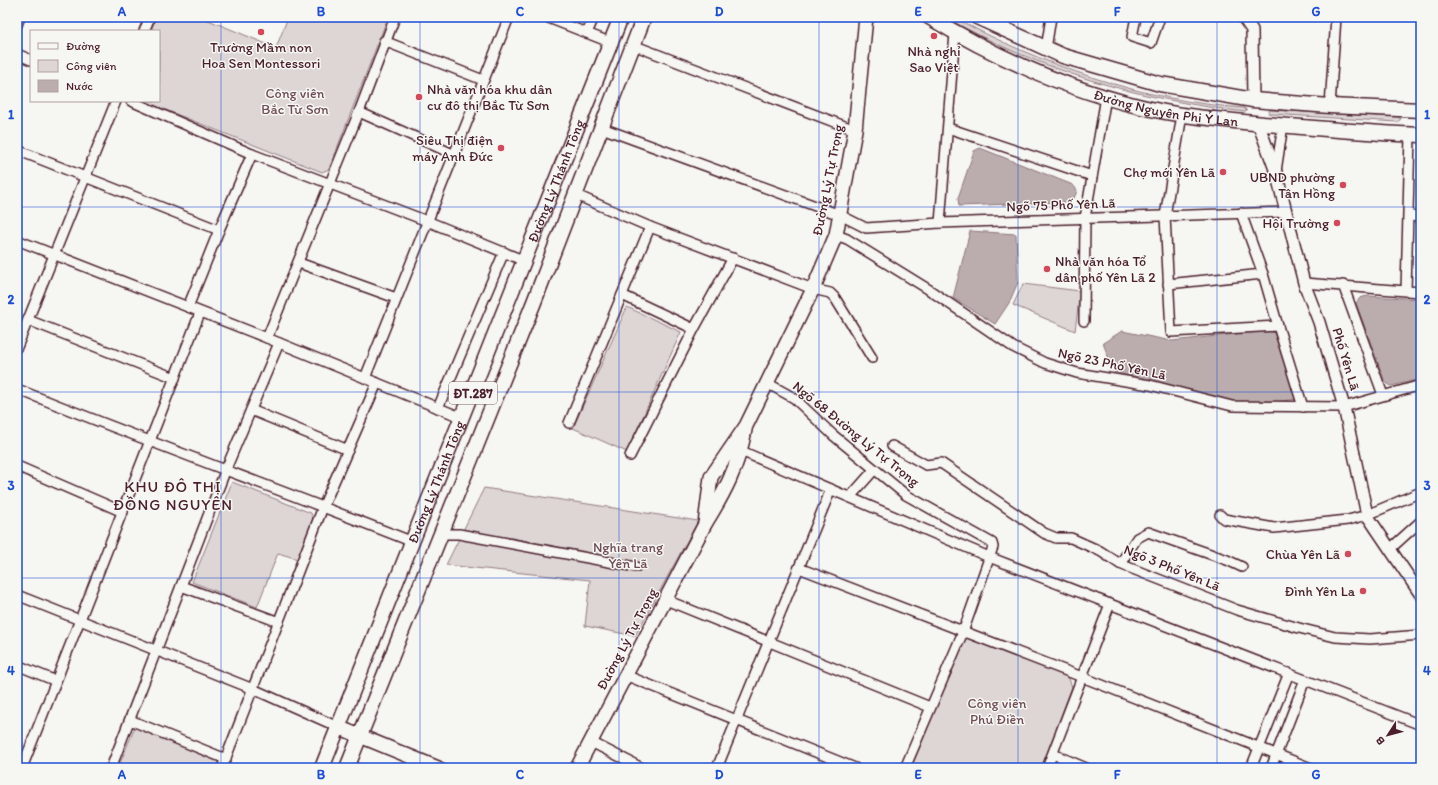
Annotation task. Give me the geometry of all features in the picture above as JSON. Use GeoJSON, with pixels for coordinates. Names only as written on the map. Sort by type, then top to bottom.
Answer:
{"type":"FeatureCollection","features":[{"type":"Feature","properties":{"kind":"main road","name":"Đường Lý Thánh Tông"},"geometry":{"type":"LineString","coordinates":[[322,768],[463,418],[621,17]]}},
{"type":"Feature","properties":{"kind":"main road","name":"Đường Lý Thánh Tông"},"geometry":{"type":"LineString","coordinates":[[347,768],[576,195],[644,17]]}},
{"type":"Feature","properties":{"kind":"main road","name":"Đường Lý Tự Trọng"},"geometry":{"type":"LineString","coordinates":[[705,524],[711,477],[746,426],[813,289],[836,235],[855,130],[866,17]]}},
{"type":"Feature","properties":{"kind":"main road","name":"Đường Nguyên Phi Ỷ Lan"},"geometry":{"type":"LineString","coordinates":[[929,17],[956,33],[1031,71],[1106,97],[1182,115],[1258,123],[1416,135]]}},
{"type":"Feature","properties":{"kind":"main road","name":"Đường Nguyên Phi Ỷ Lan"},"geometry":{"type":"LineString","coordinates":[[977,17],[1063,56],[1160,84],[1253,100],[1330,106],[1421,110]]}},
{"type":"Feature","properties":{"kind":"main road"},"geometry":{"type":"LineString","coordinates":[[1253,100],[1258,123]]}},
{"type":"Feature","properties":{"kind":"main road"},"geometry":{"type":"LineString","coordinates":[[1416,135],[1421,123]]}},
{"type":"Feature","properties":{"kind":"main road"},"geometry":{"type":"LineString","coordinates":[[567,156],[588,164]]}},
{"type":"Feature","properties":{"kind":"main road","name":"Đường Lý Tự Trọng"},"geometry":{"type":"LineString","coordinates":[[577,768],[705,524],[727,490],[741,451],[746,426]]}},
{"type":"Feature","properties":{"kind":"main road"},"geometry":{"type":"LineString","coordinates":[[338,727],[438,768]]}},
{"type":"Feature","properties":{"kind":"street"},"geometry":{"type":"LineString","coordinates":[[17,26],[20,17]]}},
{"type":"Feature","properties":{"kind":"street"},"geometry":{"type":"LineString","coordinates":[[144,30],[150,17]]}},
{"type":"Feature","properties":{"kind":"street"},"geometry":{"type":"LineString","coordinates":[[268,338],[359,112],[394,17]]}},
{"type":"Feature","properties":{"kind":"street"},"geometry":{"type":"LineString","coordinates":[[365,378],[453,154],[509,17]]}},
{"type":"Feature","properties":{"kind":"street"},"geometry":{"type":"LineString","coordinates":[[546,17],[612,43]]}},
{"type":"Feature","properties":{"kind":"street"},"geometry":{"type":"LineString","coordinates":[[587,33],[594,17]]}},
{"type":"Feature","properties":{"kind":"street"},"geometry":{"type":"LineString","coordinates":[[1046,49],[1051,17]]}},
{"type":"Feature","properties":{"kind":"street"},"geometry":{"type":"LineString","coordinates":[[1136,17],[1132,37],[1151,43],[1160,17]]}},
{"type":"Feature","properties":{"kind":"street"},"geometry":{"type":"LineString","coordinates":[[1243,17],[1252,30],[1253,100]]}},
{"type":"Feature","properties":{"kind":"street"},"geometry":{"type":"LineString","coordinates":[[1330,106],[1336,17]]}},
{"type":"Feature","properties":{"kind":"street"},"geometry":{"type":"LineString","coordinates":[[940,223],[956,33]]}},
{"type":"Feature","properties":{"kind":"street"},"geometry":{"type":"LineString","coordinates":[[384,41],[483,80]]}},
{"type":"Feature","properties":{"kind":"street"},"geometry":{"type":"LineString","coordinates":[[633,44],[855,130]]}},
{"type":"Feature","properties":{"kind":"street"},"geometry":{"type":"LineString","coordinates":[[17,54],[30,60]]}},
{"type":"Feature","properties":{"kind":"street"},"geometry":{"type":"LineString","coordinates":[[1084,321],[1085,218],[1106,97]]}},
{"type":"Feature","properties":{"kind":"street"},"geometry":{"type":"LineString","coordinates":[[17,347],[116,102]]}},
{"type":"Feature","properties":{"kind":"street"},"geometry":{"type":"LineString","coordinates":[[133,102],[252,154],[427,221],[525,261]]}},
{"type":"Feature","properties":{"kind":"street"},"geometry":{"type":"LineString","coordinates":[[359,112],[453,154]]}},
{"type":"Feature","properties":{"kind":"street"},"geometry":{"type":"LineString","coordinates":[[1182,115],[1165,216],[1171,332],[1278,326]]}},
{"type":"Feature","properties":{"kind":"street","name":"Phố Yên Lã"},"geometry":{"type":"LineString","coordinates":[[1258,123],[1276,172],[1304,283],[1319,322],[1344,407],[1367,515],[1421,595]]}},
{"type":"Feature","properties":{"kind":"street"},"geometry":{"type":"LineString","coordinates":[[1276,172],[1283,125]]}},
{"type":"Feature","properties":{"kind":"street","name":"Ngõ 75 Phố Yên Lã"},"geometry":{"type":"LineString","coordinates":[[602,128],[840,215],[866,228],[940,223],[1286,212]]}},
{"type":"Feature","properties":{"kind":"street"},"geometry":{"type":"LineString","coordinates":[[948,128],[1092,176]]}},
{"type":"Feature","properties":{"kind":"street"},"geometry":{"type":"LineString","coordinates":[[1406,291],[1408,216],[1416,135]]}},
{"type":"Feature","properties":{"kind":"street"},"geometry":{"type":"LineString","coordinates":[[17,150],[218,230]]}},
{"type":"Feature","properties":{"kind":"street"},"geometry":{"type":"LineString","coordinates":[[188,307],[218,230],[252,154]]}},
{"type":"Feature","properties":{"kind":"street"},"geometry":{"type":"LineString","coordinates":[[576,195],[650,227],[813,289],[830,293],[835,298],[872,358]]}},
{"type":"Feature","properties":{"kind":"street"},"geometry":{"type":"LineString","coordinates":[[1241,214],[1263,274],[1303,407]]}},
{"type":"Feature","properties":{"kind":"street"},"geometry":{"type":"LineString","coordinates":[[1408,216],[1421,217]]}},
{"type":"Feature","properties":{"kind":"street"},"geometry":{"type":"LineString","coordinates":[[569,422],[650,227]]}},
{"type":"Feature","properties":{"kind":"street","name":"Ngõ 23 Phố Yên Lã"},"geometry":{"type":"LineString","coordinates":[[836,235],[847,239],[928,289],[1013,347],[1045,363],[1077,373],[1150,385],[1232,406],[1344,407],[1421,385]]}},
{"type":"Feature","properties":{"kind":"street"},"geometry":{"type":"LineString","coordinates":[[17,240],[200,313],[268,338],[463,418]]}},
{"type":"Feature","properties":{"kind":"street"},"geometry":{"type":"LineString","coordinates":[[438,408],[504,252]]}},
{"type":"Feature","properties":{"kind":"street"},"geometry":{"type":"LineString","coordinates":[[630,456],[694,328],[733,258]]}},
{"type":"Feature","properties":{"kind":"street"},"geometry":{"type":"LineString","coordinates":[[299,262],[396,298]]}},
{"type":"Feature","properties":{"kind":"street"},"geometry":{"type":"LineString","coordinates":[[1168,284],[1263,274]]}},
{"type":"Feature","properties":{"kind":"street"},"geometry":{"type":"LineString","coordinates":[[1304,283],[1421,292]]}},
{"type":"Feature","properties":{"kind":"street"},"geometry":{"type":"LineString","coordinates":[[1343,285],[1383,395]]}},
{"type":"Feature","properties":{"kind":"street"},"geometry":{"type":"LineString","coordinates":[[622,296],[694,328]]}},
{"type":"Feature","properties":{"kind":"street"},"geometry":{"type":"LineString","coordinates":[[22,768],[200,313]]}},
{"type":"Feature","properties":{"kind":"street"},"geometry":{"type":"LineString","coordinates":[[28,320],[175,378]]}},
{"type":"Feature","properties":{"kind":"street"},"geometry":{"type":"LineString","coordinates":[[111,768],[226,469],[279,343]]}},
{"type":"Feature","properties":{"kind":"street"},"geometry":{"type":"LineString","coordinates":[[130,720],[224,764],[323,507],[377,383]]}},
{"type":"Feature","properties":{"kind":"street","name":"Ngõ 68 Đường Lý Tự Trọng"},"geometry":{"type":"LineString","coordinates":[[767,383],[794,398],[832,435],[906,495],[990,541],[993,547],[989,557]]}},
{"type":"Feature","properties":{"kind":"street"},"geometry":{"type":"LineString","coordinates":[[17,389],[150,443],[226,469],[413,542]]}},
{"type":"Feature","properties":{"kind":"street"},"geometry":{"type":"LineString","coordinates":[[251,410],[348,450]]}},
{"type":"Feature","properties":{"kind":"street","name":"Ngõ 3 Phố Yên Lã"},"geometry":{"type":"LineString","coordinates":[[892,446],[926,465],[941,463],[1044,532],[1056,538],[1071,538],[1100,551],[1120,564],[1237,610],[1335,637],[1370,639],[1421,636]]}},
{"type":"Feature","properties":{"kind":"street"},"geometry":{"type":"LineString","coordinates":[[741,451],[989,557],[1421,724]]}},
{"type":"Feature","properties":{"kind":"street"},"geometry":{"type":"LineString","coordinates":[[17,466],[123,512]]}},
{"type":"Feature","properties":{"kind":"street"},"geometry":{"type":"LineString","coordinates":[[850,497],[874,470]]}},
{"type":"Feature","properties":{"kind":"street"},"geometry":{"type":"LineString","coordinates":[[717,768],[831,489]]}},
{"type":"Feature","properties":{"kind":"street"},"geometry":{"type":"LineString","coordinates":[[1220,515],[1224,519],[1274,528],[1348,520],[1367,515],[1421,492]]}},
{"type":"Feature","properties":{"kind":"street"},"geometry":{"type":"LineString","coordinates":[[1390,549],[1421,521]]}},
{"type":"Feature","properties":{"kind":"street"},"geometry":{"type":"LineString","coordinates":[[1120,564],[1137,538],[1148,532],[1227,560],[1242,567]]}},
{"type":"Feature","properties":{"kind":"street"},"geometry":{"type":"LineString","coordinates":[[441,534],[459,534],[636,568]]}},
{"type":"Feature","properties":{"kind":"street"},"geometry":{"type":"LineString","coordinates":[[905,768],[930,707],[964,632],[989,557]]}},
{"type":"Feature","properties":{"kind":"street"},"geometry":{"type":"LineString","coordinates":[[799,568],[1082,677],[1311,768]]}},
{"type":"Feature","properties":{"kind":"street"},"geometry":{"type":"LineString","coordinates":[[181,586],[279,622]]}},
{"type":"Feature","properties":{"kind":"street"},"geometry":{"type":"LineString","coordinates":[[17,595],[156,652],[253,689],[338,727]]}},
{"type":"Feature","properties":{"kind":"street"},"geometry":{"type":"LineString","coordinates":[[666,600],[930,707]]}},
{"type":"Feature","properties":{"kind":"street"},"geometry":{"type":"LineString","coordinates":[[1047,768],[1110,604]]}},
{"type":"Feature","properties":{"kind":"street"},"geometry":{"type":"LineString","coordinates":[[17,665],[56,681]]}},
{"type":"Feature","properties":{"kind":"street"},"geometry":{"type":"LineString","coordinates":[[1251,768],[1289,673]]}},
{"type":"Feature","properties":{"kind":"street"},"geometry":{"type":"LineString","coordinates":[[626,675],[737,722],[855,768]]}},
{"type":"Feature","properties":{"kind":"street"},"geometry":{"type":"LineString","coordinates":[[1271,768],[1305,680]]}},
{"type":"Feature","properties":{"kind":"street"},"geometry":{"type":"LineString","coordinates":[[591,742],[642,768]]}},
{"type":"Feature","properties":{"kind":"street"},"geometry":{"type":"LineString","coordinates":[[1052,754],[1086,768]]}},
{"type":"Feature","properties":{"kind":"green space","name":"Công viên Bắc Từ Sơn"},"geometry":{"type":"Polygon","coordinates":[[[156,17],[201,17],[276,48],[288,17],[388,17],[329,169],[322,172],[146,102],[160,102],[160,30],[151,30],[156,17]]]}},
{"type":"Feature","properties":{"kind":"green space"},"geometry":{"type":"Polygon","coordinates":[[[945,17],[953,17],[1022,50],[1094,78],[1168,98],[1244,108],[1247,111],[1245,112],[1166,99],[1090,80],[1017,53],[945,17]]]}},
{"type":"Feature","properties":{"kind":"green space"},"geometry":{"type":"Polygon","coordinates":[[[1270,110],[1398,117],[1401,119],[1397,122],[1271,114],[1268,113],[1270,110]]]}},
{"type":"Feature","properties":{"kind":"green space"},"geometry":{"type":"Polygon","coordinates":[[[1023,284],[1080,291],[1075,331],[1013,305],[1023,284]]]}},
{"type":"Feature","properties":{"kind":"green space"},"geometry":{"type":"Polygon","coordinates":[[[627,307],[681,332],[627,452],[573,428],[627,307]]]}},
{"type":"Feature","properties":{"kind":"green space"},"geometry":{"type":"Polygon","coordinates":[[[232,482],[311,513],[314,522],[301,560],[278,553],[257,607],[192,582],[232,482]]]}},
{"type":"Feature","properties":{"kind":"green space","name":"Nghĩa trang Yên Lã"},"geometry":{"type":"Polygon","coordinates":[[[484,488],[698,521],[635,636],[585,626],[590,580],[446,565],[484,488]]]}},
{"type":"Feature","properties":{"kind":"green space","name":"Công viên Phú Điền"},"geometry":{"type":"Polygon","coordinates":[[[964,637],[971,637],[1068,676],[1072,687],[1042,768],[911,768],[964,637]]]}},
{"type":"Feature","properties":{"kind":"green space"},"geometry":{"type":"Polygon","coordinates":[[[135,727],[221,763],[219,768],[118,768],[135,727]]]}},
{"type":"Feature","properties":{"kind":"water"},"geometry":{"type":"Polygon","coordinates":[[[980,148],[1073,185],[1077,190],[1074,197],[1071,200],[1063,202],[959,206],[958,198],[974,151],[980,148]]]}},
{"type":"Feature","properties":{"kind":"water"},"geometry":{"type":"Polygon","coordinates":[[[970,231],[1016,234],[1018,282],[1009,303],[995,324],[953,298],[970,231]]]}},
{"type":"Feature","properties":{"kind":"water"},"geometry":{"type":"Polygon","coordinates":[[[1367,296],[1421,299],[1421,379],[1391,386],[1385,382],[1356,303],[1360,298],[1367,296]]]}},
{"type":"Feature","properties":{"kind":"water"},"geometry":{"type":"Polygon","coordinates":[[[1273,330],[1297,399],[1245,406],[1114,372],[1103,343],[1122,331],[1172,341],[1273,330]]]}},
{"type":"Feature","properties":{"kind":"place","name":"Trường Mầm non Hoa Sen Montessori"},"geometry":{"type":"Point","coordinates":[261,32]}},
{"type":"Feature","properties":{"kind":"place","name":"Nhà nghỉ Sao Việt"},"geometry":{"type":"Point","coordinates":[934,36]}},
{"type":"Feature","properties":{"kind":"place","name":"Nhà văn hóa khu dân cư đô thị Bắc Từ Sơn"},"geometry":{"type":"Point","coordinates":[419,97]}},
{"type":"Feature","properties":{"kind":"place","name":"Siêu Thị điện máy Anh Đức"},"geometry":{"type":"Point","coordinates":[501,148]}},
{"type":"Feature","properties":{"kind":"place","name":"Chợ mới Yên Lã"},"geometry":{"type":"Point","coordinates":[1223,172]}},
{"type":"Feature","properties":{"kind":"place","name":"UBND phường Tân Hồng"},"geometry":{"type":"Point","coordinates":[1343,185]}},
{"type":"Feature","properties":{"kind":"place","name":"Hội Trường"},"geometry":{"type":"Point","coordinates":[1337,223]}},
{"type":"Feature","properties":{"kind":"place","name":"Nhà văn hóa Tổ dân phố Yên Lã 2"},"geometry":{"type":"Point","coordinates":[1047,269]}},
{"type":"Feature","properties":{"kind":"place","name":"Chùa Yên Lã"},"geometry":{"type":"Point","coordinates":[1348,554]}},
{"type":"Feature","properties":{"kind":"place","name":"Đình Yên La"},"geometry":{"type":"Point","coordinates":[1363,591]}},
{"type":"Feature","properties":{"kind":"district","name":"KHU ĐÔ THỊ ĐỒNG NGUYÊN"},"geometry":{"type":"Point","coordinates":[173,495]}}]}
